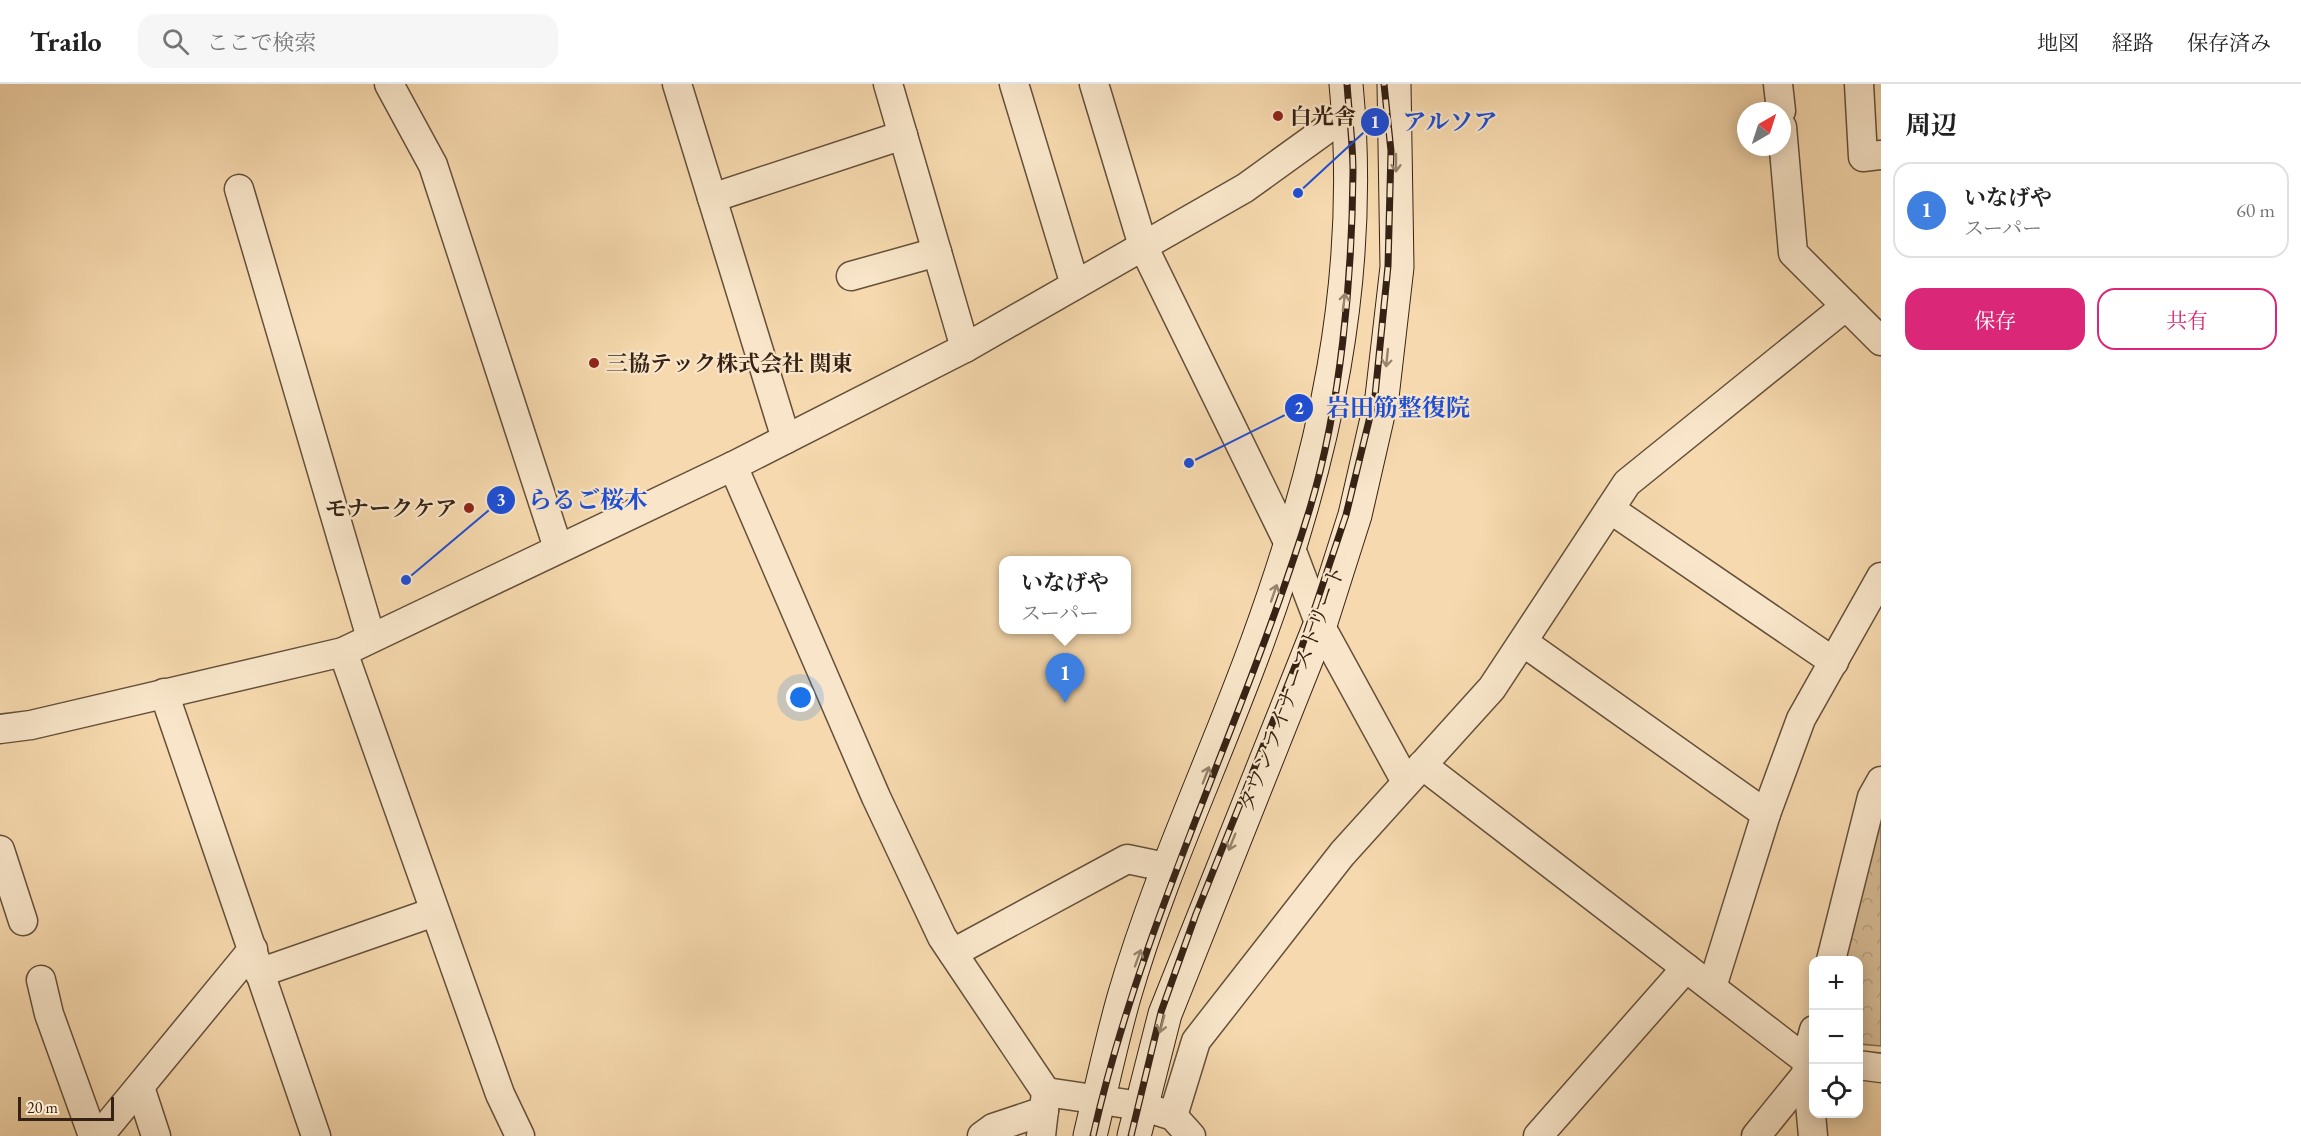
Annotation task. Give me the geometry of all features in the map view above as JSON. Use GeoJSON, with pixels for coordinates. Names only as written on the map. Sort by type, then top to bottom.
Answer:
{"type":"FeatureCollection","features":[{"type":"Feature","properties":{"kind":"street"},"geometry":{"type":"LineString","coordinates":[[389,84],[433,165],[558,548]]}},
{"type":"Feature","properties":{"kind":"street"},"geometry":{"type":"LineString","coordinates":[[677,84],[786,439]]}},
{"type":"Feature","properties":{"kind":"street"},"geometry":{"type":"LineString","coordinates":[[888,84],[965,348]]}},
{"type":"Feature","properties":{"kind":"street"},"geometry":{"type":"LineString","coordinates":[[1014,84],[1075,285]]}},
{"type":"Feature","properties":{"kind":"street"},"geometry":{"type":"LineString","coordinates":[[1094,84],[1143,246],[1290,546],[1320,625],[1414,773],[1712,987],[1809,1064],[1756,1136]]}},
{"type":"Feature","properties":{"kind":"street","name":"タウンライナーストリート"},"geometry":{"type":"LineString","coordinates":[[1137,1121],[1165,1014],[1320,625],[1355,515],[1382,397],[1396,267],[1394,84]]}},
{"type":"Feature","properties":{"kind":"street"},"geometry":{"type":"LineString","coordinates":[[1778,84],[1780,102]]}},
{"type":"Feature","properties":{"kind":"street"},"geometry":{"type":"LineString","coordinates":[[1858,84],[1863,157],[1881,154]]}},
{"type":"Feature","properties":{"kind":"street"},"geometry":{"type":"LineString","coordinates":[[0,729],[31,725],[343,652],[733,466],[965,348],[1245,188],[1348,99]]}},
{"type":"Feature","properties":{"kind":"street"},"geometry":{"type":"LineString","coordinates":[[1090,1136],[1124,997],[1170,868],[1258,642],[1290,546],[1332,390],[1348,275],[1352,170],[1348,99]]}},
{"type":"Feature","properties":{"kind":"street"},"geometry":{"type":"LineString","coordinates":[[712,198],[903,135]]}},
{"type":"Feature","properties":{"kind":"street"},"geometry":{"type":"LineString","coordinates":[[1785,156],[1793,253],[1881,341]]}},
{"type":"Feature","properties":{"kind":"street"},"geometry":{"type":"LineString","coordinates":[[239,189],[371,638]]}},
{"type":"Feature","properties":{"kind":"street"},"geometry":{"type":"LineString","coordinates":[[851,276],[937,252]]}},
{"type":"Feature","properties":{"kind":"street"},"geometry":{"type":"LineString","coordinates":[[982,1136],[993,1128],[1098,1100],[1137,1121],[1182,1126],[1196,1041],[1335,862],[1492,688],[1627,483],[1846,306]]}},
{"type":"Feature","properties":{"kind":"street"},"geometry":{"type":"LineString","coordinates":[[733,466],[876,797],[942,937],[1044,1113]]}},
{"type":"Feature","properties":{"kind":"street"},"geometry":{"type":"LineString","coordinates":[[1610,509],[1834,662]]}},
{"type":"Feature","properties":{"kind":"street"},"geometry":{"type":"LineString","coordinates":[[1712,987],[1766,814],[1801,719],[1881,577]]}},
{"type":"Feature","properties":{"kind":"street"},"geometry":{"type":"LineString","coordinates":[[1523,642],[1766,814]]}},
{"type":"Feature","properties":{"kind":"street"},"geometry":{"type":"LineString","coordinates":[[343,652],[500,1094],[520,1136]]}},
{"type":"Feature","properties":{"kind":"street"},"geometry":{"type":"LineString","coordinates":[[164,693],[316,1136]]}},
{"type":"Feature","properties":{"kind":"street"},"geometry":{"type":"LineString","coordinates":[[1832,956],[1872,797],[1881,781]]}},
{"type":"Feature","properties":{"kind":"street"},"geometry":{"type":"LineString","coordinates":[[0,850],[23,921]]}},
{"type":"Feature","properties":{"kind":"street"},"geometry":{"type":"LineString","coordinates":[[953,953],[1127,859],[1170,868]]}},
{"type":"Feature","properties":{"kind":"street"},"geometry":{"type":"LineString","coordinates":[[99,1136],[140,1087],[256,961],[434,912]]}},
{"type":"Feature","properties":{"kind":"street"},"geometry":{"type":"LineString","coordinates":[[1538,1136],[1686,968]]}},
{"type":"Feature","properties":{"kind":"street"},"geometry":{"type":"LineString","coordinates":[[41,980],[49,1014],[93,1136]]}},
{"type":"Feature","properties":{"kind":"street"},"geometry":{"type":"LineString","coordinates":[[1863,1066],[1881,1068]]}},
{"type":"Feature","properties":{"kind":"street"},"geometry":{"type":"LineString","coordinates":[[140,1087],[156,1136]]}},
{"type":"Feature","properties":{"kind":"street"},"geometry":{"type":"LineString","coordinates":[[1812,1118],[1813,1136]]}},
{"type":"Feature","properties":{"kind":"green space"},"geometry":{"type":"Polygon","coordinates":[[[1881,808],[1881,1046],[1863,1044],[1863,956],[1846,956],[1881,808]]]}},
{"type":"Feature","properties":{"kind":"railway"},"geometry":{"type":"LineString","coordinates":[[1093,1136],[1138,976],[1256,665],[1284,587],[1321,468],[1330,427],[1343,342],[1350,255],[1353,161],[1347,84]]}},
{"type":"Feature","properties":{"kind":"railway"},"geometry":{"type":"LineString","coordinates":[[1131,1136],[1161,1012],[1196,914],[1296,664],[1346,515],[1375,396],[1388,266],[1391,151],[1384,84]]}},
{"type":"Feature","properties":{"kind":"place","name":"白光舎"},"geometry":{"type":"Point","coordinates":[1278,116]}},
{"type":"Feature","properties":{"kind":"place","name":"アルソア"},"geometry":{"type":"Point","coordinates":[1298,193]}},
{"type":"Feature","properties":{"kind":"place","name":"三協テック株式会社 関東"},"geometry":{"type":"Point","coordinates":[594,363]}},
{"type":"Feature","properties":{"kind":"place","name":"岩田筋整復院"},"geometry":{"type":"Point","coordinates":[1189,463]}},
{"type":"Feature","properties":{"kind":"place","name":"モナークケア"},"geometry":{"type":"Point","coordinates":[469,508]}},
{"type":"Feature","properties":{"kind":"place","name":"らるご桜木"},"geometry":{"type":"Point","coordinates":[406,580]}},
{"type":"Feature","properties":{"kind":"place","name":"いなげや"},"geometry":{"type":"Point","coordinates":[1065,703]}}]}
